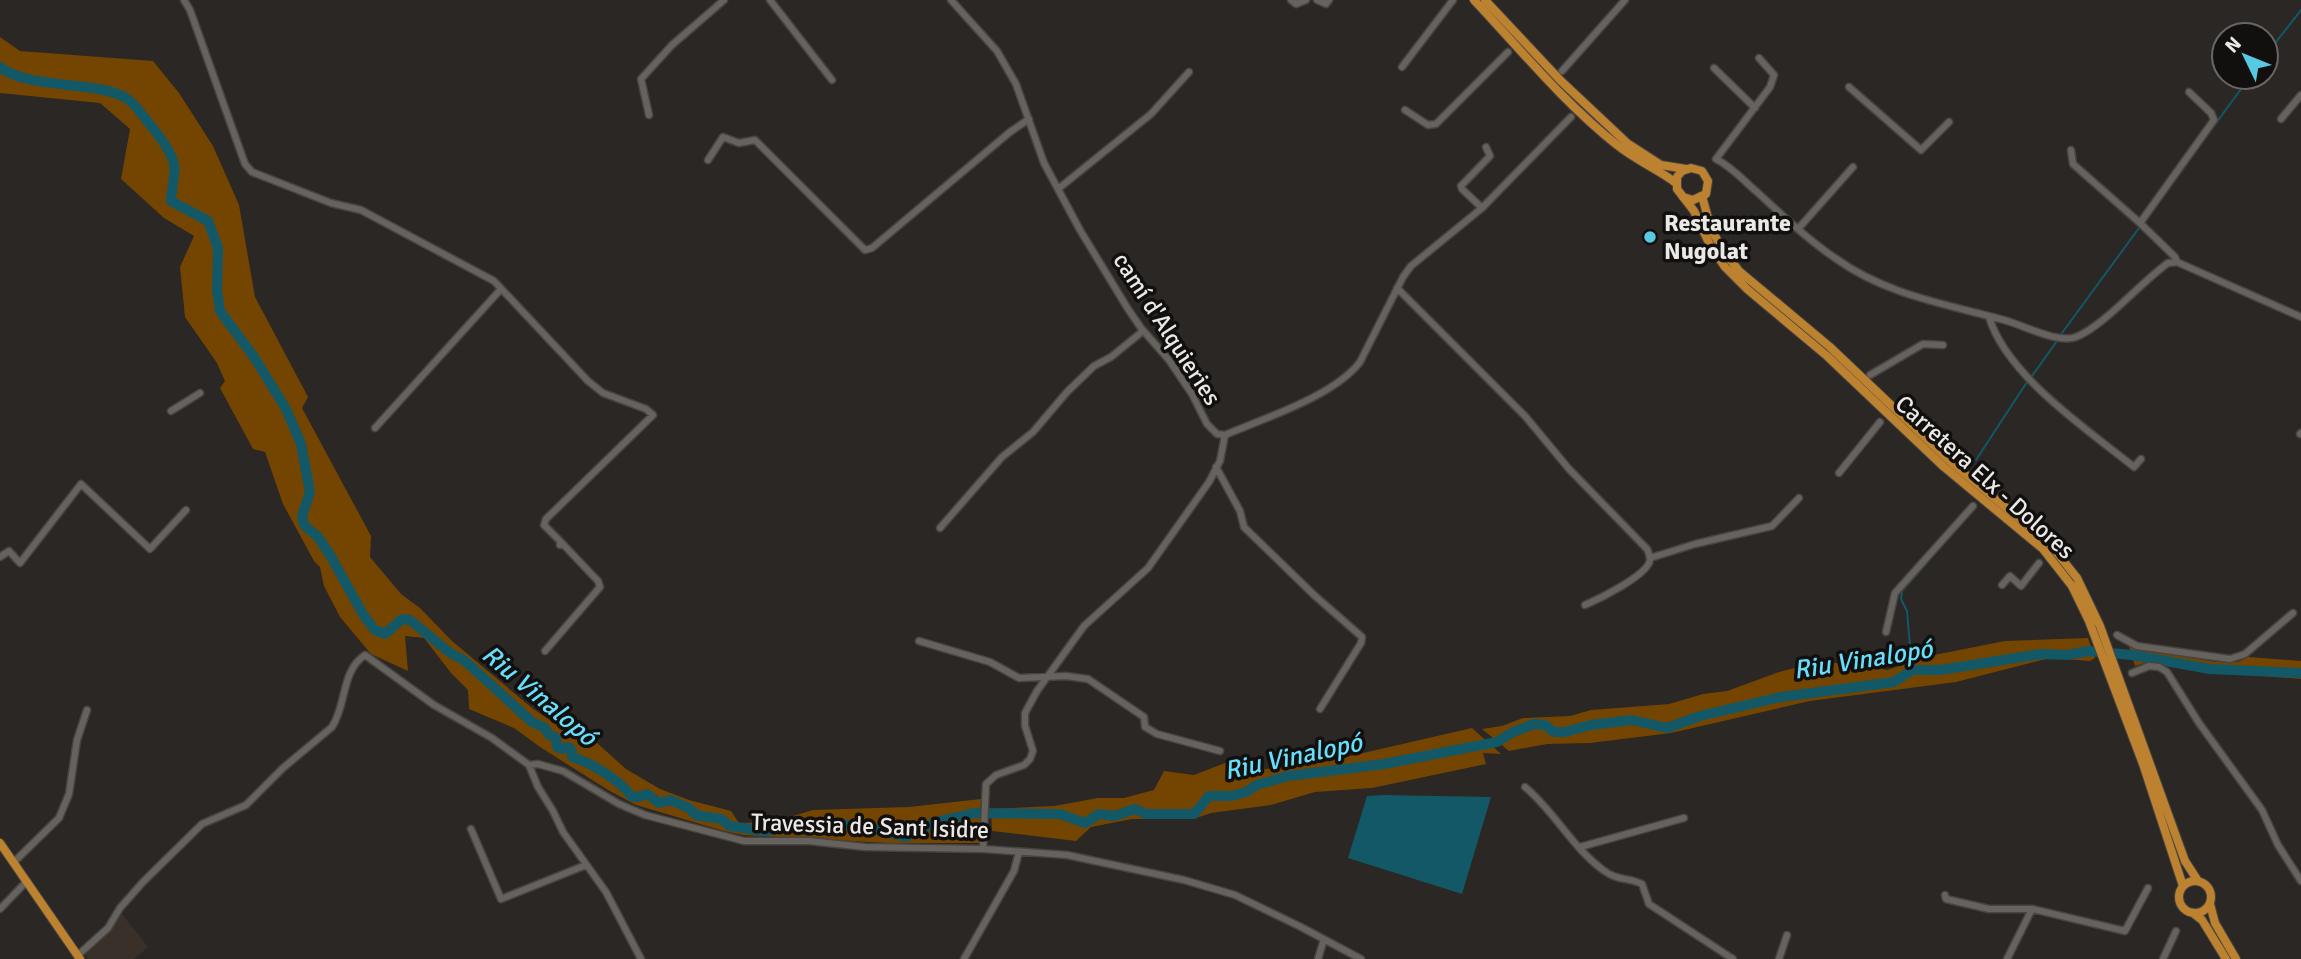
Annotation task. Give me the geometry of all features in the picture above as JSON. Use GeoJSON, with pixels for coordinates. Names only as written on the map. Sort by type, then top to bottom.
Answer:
{"type":"FeatureCollection","features":[{"type":"Feature","properties":{"kind":"main road"},"geometry":{"type":"LineString","coordinates":[[1474,0],[1569,101],[1615,144],[1634,159],[1676,183]]}},
{"type":"Feature","properties":{"kind":"main road"},"geometry":{"type":"LineString","coordinates":[[1485,0],[1561,81],[1627,144],[1661,164],[1697,169],[1705,174],[1707,189],[1702,197],[1693,200],[1683,197],[1677,189],[1677,177],[1686,169]]}},
{"type":"Feature","properties":{"kind":"main road","name":"Carretera Elx - Dolores"},"geometry":{"type":"LineString","coordinates":[[1683,197],[1717,256],[1735,277],[1809,339],[1914,440],[2055,562],[2096,628]]}},
{"type":"Feature","properties":{"kind":"main road","name":"Carretera Elx - Dolores"},"geometry":{"type":"LineString","coordinates":[[1702,197],[1711,229],[1739,271],[1830,347],[1953,464],[2050,544],[2077,578],[2185,861],[2198,881]]}},
{"type":"Feature","properties":{"kind":"main road","name":"Carretera Elx - Dolores"},"geometry":{"type":"LineString","coordinates":[[2114,675],[2183,886]]}},
{"type":"Feature","properties":{"kind":"main road"},"geometry":{"type":"LineString","coordinates":[[0,843],[79,957]]}},
{"type":"Feature","properties":{"kind":"main road"},"geometry":{"type":"LineString","coordinates":[[2226,959],[2202,920],[2180,904],[2179,895],[2183,886],[2198,881],[2210,890],[2215,923],[2236,959]]}},
{"type":"Feature","properties":{"kind":"main road"},"geometry":{"type":"LineString","coordinates":[[2193,913],[2205,910],[2210,904]]}},
{"type":"Feature","properties":{"kind":"street"},"geometry":{"type":"LineString","coordinates":[[184,0],[246,164],[252,172],[331,203],[361,210],[484,275],[501,289],[588,381],[603,393],[646,409],[653,415],[546,519],[546,529],[598,581],[600,587],[545,651]]}},
{"type":"Feature","properties":{"kind":"street"},"geometry":{"type":"LineString","coordinates":[[649,115],[641,79],[672,45],[724,0]]}},
{"type":"Feature","properties":{"kind":"street"},"geometry":{"type":"LineString","coordinates":[[770,0],[832,80]]}},
{"type":"Feature","properties":{"kind":"street","name":"camí d'Alquieries"},"geometry":{"type":"LineString","coordinates":[[951,0],[997,51],[1016,84],[1044,163],[1080,230],[1143,331],[1169,360],[1192,394],[1207,424],[1217,434],[1225,435],[1306,400],[1346,377],[1360,362],[1397,288],[1411,267],[1482,208],[1571,117]]}},
{"type":"Feature","properties":{"kind":"street"},"geometry":{"type":"LineString","coordinates":[[1291,0],[1296,4],[1306,0]]}},
{"type":"Feature","properties":{"kind":"street"},"geometry":{"type":"LineString","coordinates":[[1317,0],[1326,4],[1329,0]]}},
{"type":"Feature","properties":{"kind":"street"},"geometry":{"type":"LineString","coordinates":[[1402,67],[1453,0]]}},
{"type":"Feature","properties":{"kind":"street"},"geometry":{"type":"LineString","coordinates":[[1562,71],[1625,0]]}},
{"type":"Feature","properties":{"kind":"street"},"geometry":{"type":"LineString","coordinates":[[1405,110],[1428,125],[1436,124],[1508,51]]}},
{"type":"Feature","properties":{"kind":"street"},"geometry":{"type":"LineString","coordinates":[[1759,58],[1774,75],[1770,87],[1716,159],[1733,170],[1798,229],[1836,259],[1890,289],[2058,338],[2077,336],[2092,327],[2155,271],[2168,263],[2177,262],[2301,317]]}},
{"type":"Feature","properties":{"kind":"street"},"geometry":{"type":"LineString","coordinates":[[1714,68],[1755,108]]}},
{"type":"Feature","properties":{"kind":"street"},"geometry":{"type":"LineString","coordinates":[[1058,189],[1151,114],[1189,72]]}},
{"type":"Feature","properties":{"kind":"street"},"geometry":{"type":"LineString","coordinates":[[1849,87],[1921,150],[1949,122]]}},
{"type":"Feature","properties":{"kind":"street"},"geometry":{"type":"LineString","coordinates":[[2140,223],[2214,120],[2211,113],[2189,92]]}},
{"type":"Feature","properties":{"kind":"street"},"geometry":{"type":"LineString","coordinates":[[2281,119],[2301,95]]}},
{"type":"Feature","properties":{"kind":"street"},"geometry":{"type":"LineString","coordinates":[[709,160],[723,137],[739,143],[755,140],[865,250],[872,248],[1029,119]]}},
{"type":"Feature","properties":{"kind":"street"},"geometry":{"type":"LineString","coordinates":[[1482,208],[1461,186],[1490,156],[1486,147]]}},
{"type":"Feature","properties":{"kind":"street"},"geometry":{"type":"LineString","coordinates":[[2071,150],[2073,164],[2140,223],[2177,262]]}},
{"type":"Feature","properties":{"kind":"street"},"geometry":{"type":"LineString","coordinates":[[1798,229],[1853,167]]}},
{"type":"Feature","properties":{"kind":"street"},"geometry":{"type":"LineString","coordinates":[[1397,288],[1525,416],[1569,469],[1647,549],[1650,558],[1647,566],[1615,592],[1585,605]]}},
{"type":"Feature","properties":{"kind":"street"},"geometry":{"type":"LineString","coordinates":[[375,428],[501,289]]}},
{"type":"Feature","properties":{"kind":"street"},"geometry":{"type":"LineString","coordinates":[[1989,317],[1993,330],[2009,356],[2030,380],[2134,467],[2141,459]]}},
{"type":"Feature","properties":{"kind":"street"},"geometry":{"type":"LineString","coordinates":[[940,528],[1002,457],[1033,432],[1067,392],[1094,366],[1111,358],[1143,331]]}},
{"type":"Feature","properties":{"kind":"street"},"geometry":{"type":"LineString","coordinates":[[1870,375],[1923,344],[1943,345]]}},
{"type":"Feature","properties":{"kind":"street"},"geometry":{"type":"LineString","coordinates":[[171,411],[200,393]]}},
{"type":"Feature","properties":{"kind":"street"},"geometry":{"type":"LineString","coordinates":[[1839,473],[1880,422]]}},
{"type":"Feature","properties":{"kind":"street"},"geometry":{"type":"LineString","coordinates":[[983,849],[986,784],[989,779],[1024,765],[1033,751],[1025,726],[1025,713],[1084,626],[1142,575],[1209,482],[1220,461],[1225,435]]}},
{"type":"Feature","properties":{"kind":"street"},"geometry":{"type":"LineString","coordinates":[[1216,467],[1240,510],[1244,527],[1362,637],[1362,643],[1320,709]]}},
{"type":"Feature","properties":{"kind":"street"},"geometry":{"type":"LineString","coordinates":[[0,557],[9,551],[20,563],[81,484],[150,549],[186,510]]}},
{"type":"Feature","properties":{"kind":"street"},"geometry":{"type":"LineString","coordinates":[[1650,558],[1695,544],[1772,526],[1799,498]]}},
{"type":"Feature","properties":{"kind":"street"},"geometry":{"type":"LineString","coordinates":[[1886,632],[1895,593],[1973,506]]}},
{"type":"Feature","properties":{"kind":"street"},"geometry":{"type":"LineString","coordinates":[[2002,585],[2010,576],[2021,586],[2039,564]]}},
{"type":"Feature","properties":{"kind":"street"},"geometry":{"type":"LineString","coordinates":[[2118,635],[2137,646],[2230,659],[2245,654],[2293,613]]}},
{"type":"Feature","properties":{"kind":"street"},"geometry":{"type":"LineString","coordinates":[[919,641],[990,662],[1018,678],[1066,676],[1088,679],[1144,717],[1145,727],[1157,734],[1220,751]]}},
{"type":"Feature","properties":{"kind":"street","name":"Travessia de Sant Isidre"},"geometry":{"type":"LineString","coordinates":[[79,957],[108,928],[120,908],[143,882],[194,831],[215,818],[246,805],[283,768],[332,727],[337,719],[351,668],[365,655],[434,705],[484,733],[529,765],[538,764],[563,771],[619,804],[645,814],[744,841],[809,841],[865,847],[983,849],[1067,855],[1184,880],[1235,895],[1361,959]]}},
{"type":"Feature","properties":{"kind":"street"},"geometry":{"type":"LineString","coordinates":[[2133,673],[2149,666],[2159,667],[2167,672],[2199,723],[2262,810],[2278,845],[2301,881]]}},
{"type":"Feature","properties":{"kind":"street"},"geometry":{"type":"LineString","coordinates":[[14,862],[59,818],[69,794],[77,740],[88,710]]}},
{"type":"Feature","properties":{"kind":"street"},"geometry":{"type":"LineString","coordinates":[[529,765],[563,832],[606,892],[640,959]]}},
{"type":"Feature","properties":{"kind":"street"},"geometry":{"type":"LineString","coordinates":[[1525,786],[1602,869],[1618,879],[1631,878],[1642,884],[1649,904],[1733,959]]}},
{"type":"Feature","properties":{"kind":"street"},"geometry":{"type":"LineString","coordinates":[[1580,847],[1684,818]]}},
{"type":"Feature","properties":{"kind":"street"},"geometry":{"type":"LineString","coordinates":[[471,829],[501,900],[586,866]]}},
{"type":"Feature","properties":{"kind":"street"},"geometry":{"type":"LineString","coordinates":[[964,959],[1014,872],[1019,852]]}},
{"type":"Feature","properties":{"kind":"street"},"geometry":{"type":"LineString","coordinates":[[0,909],[27,881]]}},
{"type":"Feature","properties":{"kind":"street"},"geometry":{"type":"LineString","coordinates":[[1945,895],[1946,899],[1989,909],[2032,909],[2125,931],[2148,888]]}},
{"type":"Feature","properties":{"kind":"street"},"geometry":{"type":"LineString","coordinates":[[2007,959],[2032,909]]}},
{"type":"Feature","properties":{"kind":"street"},"geometry":{"type":"LineString","coordinates":[[2163,959],[2176,931]]}},
{"type":"Feature","properties":{"kind":"street"},"geometry":{"type":"LineString","coordinates":[[1779,959],[1787,935]]}},
{"type":"Feature","properties":{"kind":"street"},"geometry":{"type":"LineString","coordinates":[[1318,959],[1324,939]]}},
{"type":"Feature","properties":{"kind":"shaded area"},"geometry":{"type":"Polygon","coordinates":[[[0,37],[20,51],[153,61],[179,93],[213,146],[239,205],[255,297],[308,397],[302,408],[371,536],[370,557],[401,594],[532,708],[554,723],[596,742],[626,769],[660,789],[731,811],[739,823],[773,822],[813,810],[909,807],[981,799],[979,843],[888,843],[743,835],[636,805],[608,790],[514,728],[469,709],[468,690],[424,638],[405,636],[408,671],[371,654],[340,617],[324,586],[320,567],[314,561],[283,504],[265,452],[253,449],[220,388],[225,381],[217,363],[185,317],[180,267],[194,236],[164,218],[121,179],[130,129],[100,103],[0,93],[0,37]]]}},
{"type":"Feature","properties":{"kind":"shaded area"},"geometry":{"type":"Polygon","coordinates":[[[2088,638],[2095,658],[2090,661],[2050,658],[1956,682],[1810,701],[1671,733],[1590,743],[1547,744],[1509,751],[1482,729],[1502,726],[1523,718],[1570,716],[1591,710],[1669,704],[1703,694],[1727,691],[1779,672],[1818,662],[1866,665],[1887,670],[1929,656],[2005,641],[2088,638]]]}},
{"type":"Feature","properties":{"kind":"shaded area"},"geometry":{"type":"Polygon","coordinates":[[[2129,647],[2216,662],[2238,662],[2248,657],[2301,661],[2301,679],[2199,671],[2148,662],[2135,666],[2129,647]]]}},
{"type":"Feature","properties":{"kind":"shaded area"},"geometry":{"type":"Polygon","coordinates":[[[1472,728],[1501,754],[1483,753],[1486,764],[1372,788],[1315,792],[1271,805],[1211,813],[1193,819],[1132,819],[1091,827],[1076,841],[992,831],[991,809],[1054,806],[1098,798],[1124,798],[1154,790],[1164,771],[1194,775],[1225,763],[1248,771],[1324,762],[1472,728]]]}},
{"type":"Feature","properties":{"kind":"shaded area"},"geometry":{"type":"Polygon","coordinates":[[[122,914],[148,947],[134,959],[88,959],[85,954],[122,914]]]}},
{"type":"Feature","properties":{"kind":"water"},"geometry":{"type":"Polygon","coordinates":[[[1367,796],[1491,797],[1462,894],[1348,858],[1367,796]]]}},
{"type":"Feature","properties":{"kind":"waterway"},"geometry":{"type":"LineString","coordinates":[[2280,37],[2301,10]]}},
{"type":"Feature","properties":{"kind":"waterway","name":"Riu Vinalopó"},"geometry":{"type":"LineString","coordinates":[[0,67],[28,79],[98,89],[126,98],[137,107],[165,144],[174,164],[171,201],[208,221],[218,248],[217,290],[220,311],[254,357],[286,409],[301,444],[310,492],[302,516],[304,525],[318,537],[375,630],[385,634],[402,619],[410,620],[449,652],[465,661],[532,722],[545,728],[548,734],[556,738],[557,747],[568,747],[572,751],[572,757],[604,773],[631,796],[647,794],[659,803],[670,800],[689,808],[696,815],[721,819],[730,826],[764,831],[813,823],[857,825],[906,837],[935,822],[974,813],[1060,814],[1085,823],[1099,814],[1114,816],[1135,809],[1146,814],[1194,814],[1209,796],[1231,796],[1288,776],[1384,764],[1497,742],[1534,724],[1545,725],[1554,732],[1632,720],[1667,728],[1700,716],[1781,697],[1894,682],[1912,670],[1940,670],[2041,654],[2067,655],[2089,651],[2132,655],[2210,669],[2301,673]]}},
{"type":"Feature","properties":{"kind":"waterway"},"geometry":{"type":"LineString","coordinates":[[2216,123],[2240,91]]}},
{"type":"Feature","properties":{"kind":"waterway"},"geometry":{"type":"LineString","coordinates":[[2062,333],[2139,228]]}},
{"type":"Feature","properties":{"kind":"waterway"},"geometry":{"type":"LineString","coordinates":[[2032,376],[2057,341]]}},
{"type":"Feature","properties":{"kind":"waterway"},"geometry":{"type":"LineString","coordinates":[[1976,460],[2027,382]]}},
{"type":"Feature","properties":{"kind":"waterway"},"geometry":{"type":"LineString","coordinates":[[1912,670],[1907,611],[1901,599],[1902,591],[1936,552]]}},
{"type":"Feature","properties":{"kind":"place","name":"Restaurante Nugolat"},"geometry":{"type":"Point","coordinates":[1650,237]}}]}
